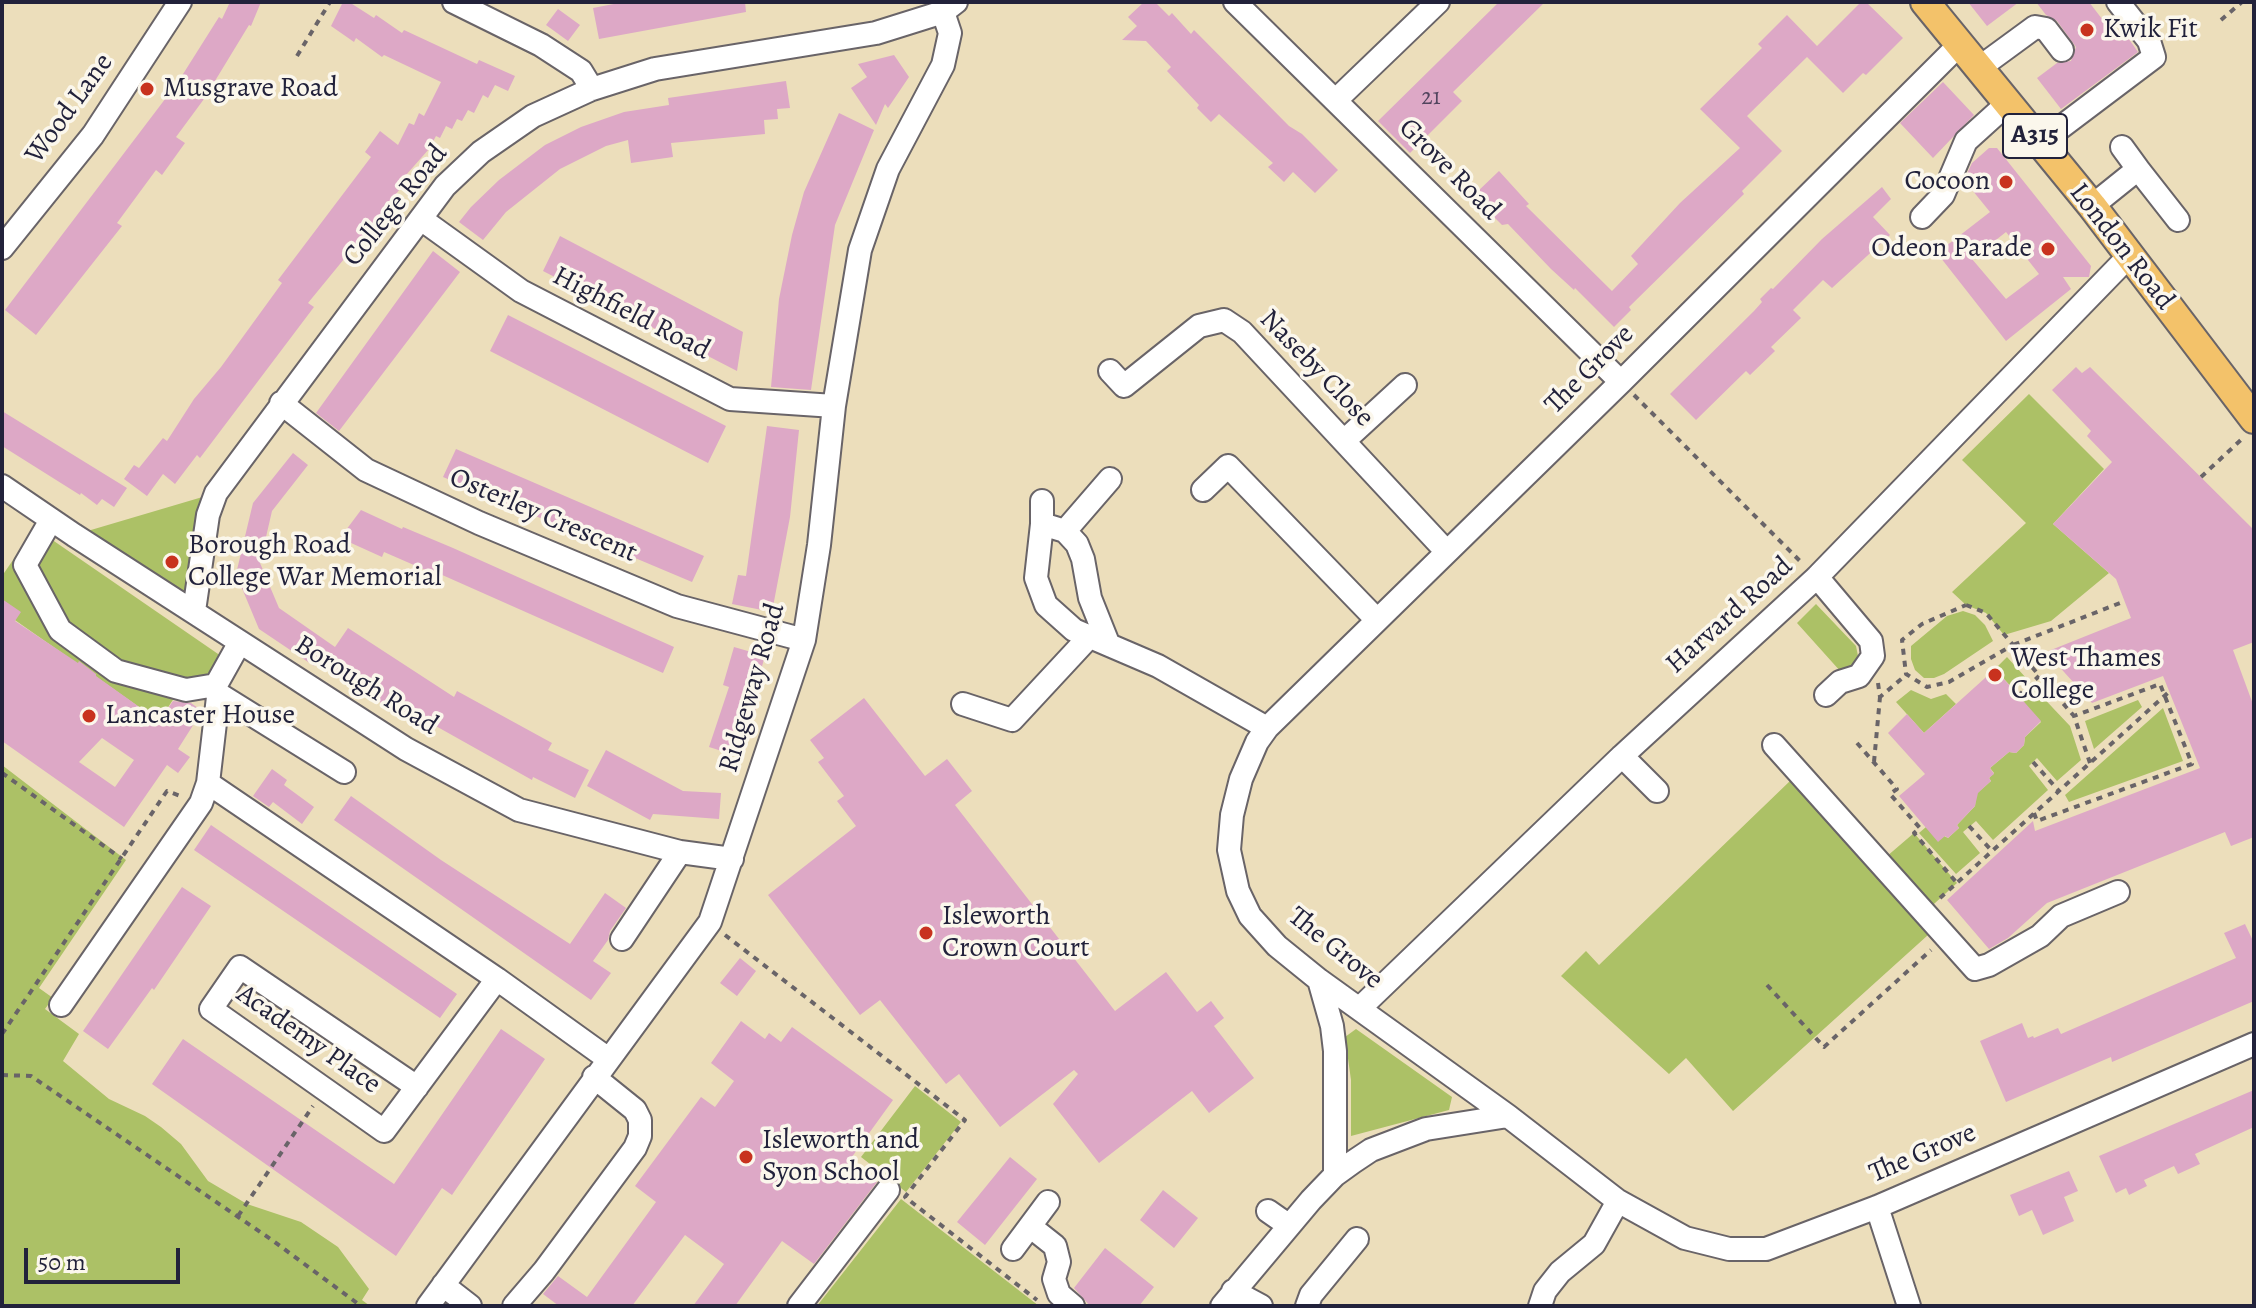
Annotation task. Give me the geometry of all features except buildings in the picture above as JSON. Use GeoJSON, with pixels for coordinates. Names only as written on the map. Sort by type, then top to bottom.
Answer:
{"type":"FeatureCollection","features":[{"type":"Feature","properties":{"kind":"main road","name":"London Road"},"geometry":{"type":"LineString","coordinates":[[1925,2],[2092,206],[2249,428]]}},
{"type":"Feature","properties":{"kind":"street","name":"Wood Lane"},"geometry":{"type":"LineString","coordinates":[[2,248],[93,135],[180,2]]}},
{"type":"Feature","properties":{"kind":"street"},"geometry":{"type":"LineString","coordinates":[[454,2],[541,45],[581,71],[592,89]]}},
{"type":"Feature","properties":{"kind":"street","name":"Grove Road"},"geometry":{"type":"LineString","coordinates":[[1235,2],[1621,382]]}},
{"type":"Feature","properties":{"kind":"street"},"geometry":{"type":"LineString","coordinates":[[1336,100],[1438,2]]}},
{"type":"Feature","properties":{"kind":"street"},"geometry":{"type":"LineString","coordinates":[[2040,143],[2154,57],[2149,41],[2118,2]]}},
{"type":"Feature","properties":{"kind":"street","name":"College Road"},"geometry":{"type":"LineString","coordinates":[[194,611],[208,515],[216,493],[445,186],[481,152],[533,116],[592,89],[655,69],[876,33],[949,7]]}},
{"type":"Feature","properties":{"kind":"street","name":"Ridgeway Road"},"geometry":{"type":"LineString","coordinates":[[428,1306],[710,922],[804,640],[819,545],[834,406],[860,250],[888,169],[943,65],[950,33],[949,7]]}},
{"type":"Feature","properties":{"kind":"street"},"geometry":{"type":"LineString","coordinates":[[1979,68],[2035,27],[2046,29],[2062,50]]}},
{"type":"Feature","properties":{"kind":"street","name":"The Grove"},"geometry":{"type":"LineString","coordinates":[[1960,44],[1621,382],[1267,728],[1257,742],[1241,779],[1232,815],[1229,850],[1238,891],[1250,916],[1277,946],[1618,1201],[1685,1238],[1729,1249],[1766,1249],[1877,1207],[2254,1044]]}},
{"type":"Feature","properties":{"kind":"street"},"geometry":{"type":"LineString","coordinates":[[1922,217],[1943,195],[1966,141],[2008,103]]}},
{"type":"Feature","properties":{"kind":"street"},"geometry":{"type":"LineString","coordinates":[[2122,147],[2178,220]]}},
{"type":"Feature","properties":{"kind":"street"},"geometry":{"type":"LineString","coordinates":[[2092,206],[2138,169]]}},
{"type":"Feature","properties":{"kind":"street","name":"Highfield Road"},"geometry":{"type":"LineString","coordinates":[[421,219],[521,291],[730,399],[834,406]]}},
{"type":"Feature","properties":{"kind":"street","name":"Harvard Road"},"geometry":{"type":"LineString","coordinates":[[1360,1008],[1622,756],[1817,577],[2129,256]]}},
{"type":"Feature","properties":{"kind":"street","name":"Naseby Close"},"geometry":{"type":"LineString","coordinates":[[1115,384],[1199,326],[1224,320],[1242,332],[1446,551]]}},
{"type":"Feature","properties":{"kind":"street"},"geometry":{"type":"LineString","coordinates":[[1344,441],[1405,385]]}},
{"type":"Feature","properties":{"kind":"street","name":"Osterley Crescent"},"geometry":{"type":"LineString","coordinates":[[281,403],[366,470],[479,523],[677,606],[804,640]]}},
{"type":"Feature","properties":{"kind":"street"},"geometry":{"type":"LineString","coordinates":[[1203,490],[1228,466],[1377,620]]}},
{"type":"Feature","properties":{"kind":"street"},"geometry":{"type":"LineString","coordinates":[[1065,531],[1110,479]]}},
{"type":"Feature","properties":{"kind":"street","name":"Borough Road"},"geometry":{"type":"LineString","coordinates":[[2,486],[406,749],[519,810],[680,852],[732,859]]}},
{"type":"Feature","properties":{"kind":"street"},"geometry":{"type":"LineString","coordinates":[[1042,501],[1036,578],[1046,605],[1074,630],[1158,666],[1267,728]]}},
{"type":"Feature","properties":{"kind":"street"},"geometry":{"type":"LineString","coordinates":[[51,520],[19,562],[60,630],[116,671],[186,690],[216,689],[344,772]]}},
{"type":"Feature","properties":{"kind":"street"},"geometry":{"type":"LineString","coordinates":[[1042,524],[1065,531],[1077,544],[1083,559],[1099,640]]}},
{"type":"Feature","properties":{"kind":"street"},"geometry":{"type":"LineString","coordinates":[[1817,577],[1871,641],[1873,656],[1859,676],[1840,682],[1826,695]]}},
{"type":"Feature","properties":{"kind":"street"},"geometry":{"type":"LineString","coordinates":[[963,704],[1012,720],[1099,640]]}},
{"type":"Feature","properties":{"kind":"street"},"geometry":{"type":"LineString","coordinates":[[61,1005],[204,793],[216,689],[240,642]]}},
{"type":"Feature","properties":{"kind":"street"},"geometry":{"type":"LineString","coordinates":[[1774,745],[1975,969],[1989,965],[2040,936],[2061,916],[2118,892]]}},
{"type":"Feature","properties":{"kind":"street"},"geometry":{"type":"LineString","coordinates":[[1622,756],[1657,791]]}},
{"type":"Feature","properties":{"kind":"street"},"geometry":{"type":"LineString","coordinates":[[204,793],[497,979],[601,1068],[619,1095],[635,1110],[640,1120],[640,1136],[635,1148],[544,1271],[514,1306]]}},
{"type":"Feature","properties":{"kind":"street"},"geometry":{"type":"LineString","coordinates":[[622,939],[680,852]]}},
{"type":"Feature","properties":{"kind":"street","name":"Academy Place"},"geometry":{"type":"LineString","coordinates":[[417,1087],[240,967],[211,1009],[384,1131],[417,1087],[497,979]]}},
{"type":"Feature","properties":{"kind":"street"},"geometry":{"type":"LineString","coordinates":[[1319,980],[1332,1026],[1335,1051],[1335,1175]]}},
{"type":"Feature","properties":{"kind":"street"},"geometry":{"type":"LineString","coordinates":[[1261,1306],[1228,1299],[1288,1225],[1335,1175],[1371,1150],[1398,1138],[1426,1129],[1508,1116]]}},
{"type":"Feature","properties":{"kind":"street"},"geometry":{"type":"LineString","coordinates":[[799,1306],[888,1190]]}},
{"type":"Feature","properties":{"kind":"street"},"geometry":{"type":"LineString","coordinates":[[1540,1306],[1545,1291],[1560,1272],[1594,1244],[1618,1201]]}},
{"type":"Feature","properties":{"kind":"street"},"geometry":{"type":"LineString","coordinates":[[1013,1249],[1048,1202]]}},
{"type":"Feature","properties":{"kind":"street"},"geometry":{"type":"LineString","coordinates":[[1877,1207],[1909,1306]]}},
{"type":"Feature","properties":{"kind":"street"},"geometry":{"type":"LineString","coordinates":[[1268,1211],[1288,1225]]}},
{"type":"Feature","properties":{"kind":"street"},"geometry":{"type":"LineString","coordinates":[[1031,1227],[1055,1246],[1059,1262],[1054,1279],[1059,1294],[1073,1306]]}},
{"type":"Feature","properties":{"kind":"street"},"geometry":{"type":"LineString","coordinates":[[1307,1306],[1311,1295],[1357,1239]]}},
{"type":"Feature","properties":{"kind":"street"},"geometry":{"type":"LineString","coordinates":[[443,1285],[470,1306]]}},
{"type":"Feature","properties":{"kind":"path"},"geometry":{"type":"LineString","coordinates":[[297,56],[330,2]]}},
{"type":"Feature","properties":{"kind":"path"},"geometry":{"type":"LineString","coordinates":[[2221,20],[2242,2]]}},
{"type":"Feature","properties":{"kind":"path"},"geometry":{"type":"LineString","coordinates":[[1621,382],[1817,577]]}},
{"type":"Feature","properties":{"kind":"path"},"geometry":{"type":"LineString","coordinates":[[2201,477],[2249,428]]}},
{"type":"Feature","properties":{"kind":"path"},"geometry":{"type":"LineString","coordinates":[[2090,763],[2074,716],[2039,676],[2013,645],[1986,613],[1966,605],[1922,624],[1902,640],[1906,674],[1927,687],[1949,682],[2013,645],[2125,601]]}},
{"type":"Feature","properties":{"kind":"path"},"geometry":{"type":"LineString","coordinates":[[2018,696],[2039,676]]}},
{"type":"Feature","properties":{"kind":"path"},"geometry":{"type":"LineString","coordinates":[[2034,813],[2037,821],[2192,764],[2160,684],[2074,716]]}},
{"type":"Feature","properties":{"kind":"path"},"geometry":{"type":"LineString","coordinates":[[1924,913],[2170,691]]}},
{"type":"Feature","properties":{"kind":"path"},"geometry":{"type":"LineString","coordinates":[[1874,762],[1880,697]]}},
{"type":"Feature","properties":{"kind":"path"},"geometry":{"type":"LineString","coordinates":[[1857,743],[1897,789],[1890,794],[1920,828],[1914,833],[1957,883]]}},
{"type":"Feature","properties":{"kind":"path"},"geometry":{"type":"LineString","coordinates":[[2033,762],[2059,791]]}},
{"type":"Feature","properties":{"kind":"path"},"geometry":{"type":"LineString","coordinates":[[2,773],[122,859]]}},
{"type":"Feature","properties":{"kind":"path"},"geometry":{"type":"LineString","coordinates":[[2,1034],[167,791],[204,793]]}},
{"type":"Feature","properties":{"kind":"path"},"geometry":{"type":"LineString","coordinates":[[1969,826],[1992,851]]}},
{"type":"Feature","properties":{"kind":"path"},"geometry":{"type":"LineString","coordinates":[[710,922],[965,1120],[905,1197],[1045,1306]]}},
{"type":"Feature","properties":{"kind":"path"},"geometry":{"type":"LineString","coordinates":[[1767,985],[1824,1047],[1936,945]]}},
{"type":"Feature","properties":{"kind":"path"},"geometry":{"type":"LineString","coordinates":[[2,1075],[31,1076],[238,1216],[361,1306]]}},
{"type":"Feature","properties":{"kind":"path"},"geometry":{"type":"LineString","coordinates":[[238,1216],[325,1089]]}},
{"type":"Feature","properties":{"kind":"green space"},"geometry":{"type":"Polygon","coordinates":[[[2029,394],[2104,469],[2053,524],[2109,573],[2051,621],[2004,635],[1986,613],[1966,605],[1952,592],[2026,523],[1962,460],[2029,394]]]}},
{"type":"Feature","properties":{"kind":"green space"},"geometry":{"type":"Polygon","coordinates":[[[216,493],[194,611],[74,535],[216,493]]]}},
{"type":"Feature","properties":{"kind":"green space"},"geometry":{"type":"Polygon","coordinates":[[[35,528],[221,656],[206,676],[186,680],[159,721],[2,611],[2,576],[35,528]]]}},
{"type":"Feature","properties":{"kind":"green space"},"geometry":{"type":"Polygon","coordinates":[[[1816,604],[1856,646],[1859,661],[1848,672],[1841,672],[1797,623],[1816,604]]]}},
{"type":"Feature","properties":{"kind":"green space"},"geometry":{"type":"Polygon","coordinates":[[[1963,611],[1975,615],[1985,625],[1993,641],[1944,674],[1924,678],[1915,670],[1911,646],[1947,616],[1963,611]]]}},
{"type":"Feature","properties":{"kind":"green space"},"geometry":{"type":"Polygon","coordinates":[[[2007,657],[2027,679],[2014,690],[1995,669],[2007,657]]]}},
{"type":"Feature","properties":{"kind":"green space"},"geometry":{"type":"Polygon","coordinates":[[[2035,689],[2070,726],[2081,760],[2057,781],[2037,758],[2029,766],[2048,790],[1993,840],[1976,821],[1963,832],[1980,853],[1956,874],[1919,833],[1926,827],[1948,838],[1959,828],[1957,825],[1975,806],[1976,794],[1991,781],[1989,778],[1994,773],[1990,768],[2009,752],[2016,753],[2024,745],[2025,737],[2041,722],[2022,701],[2035,689]]]}},
{"type":"Feature","properties":{"kind":"green space"},"geometry":{"type":"Polygon","coordinates":[[[1911,690],[1931,699],[1946,694],[1956,704],[1924,733],[1896,702],[1911,690]]]}},
{"type":"Feature","properties":{"kind":"green space"},"geometry":{"type":"Polygon","coordinates":[[[2138,700],[2142,707],[2094,749],[2085,721],[2138,700]]]}},
{"type":"Feature","properties":{"kind":"green space"},"geometry":{"type":"Polygon","coordinates":[[[2163,708],[2183,761],[2069,802],[2065,795],[2163,708]]]}},
{"type":"Feature","properties":{"kind":"green space"},"geometry":{"type":"Polygon","coordinates":[[[2,765],[126,860],[39,988],[53,998],[45,1009],[79,1034],[63,1061],[109,1099],[161,1127],[181,1144],[208,1181],[247,1204],[301,1222],[338,1247],[369,1289],[362,1300],[370,1306],[2,1306],[2,765]]]}},
{"type":"Feature","properties":{"kind":"green space"},"geometry":{"type":"Polygon","coordinates":[[[1790,781],[1928,935],[1733,1111],[1686,1058],[1669,1074],[1561,976],[1586,951],[1599,965],[1790,781]]]}},
{"type":"Feature","properties":{"kind":"green space"},"geometry":{"type":"Polygon","coordinates":[[[1914,833],[1957,883],[1924,913],[1879,863],[1914,833]]]}},
{"type":"Feature","properties":{"kind":"green space"},"geometry":{"type":"Polygon","coordinates":[[[1356,1029],[1452,1097],[1449,1110],[1351,1136],[1351,1080],[1345,1037],[1356,1029]]]}},
{"type":"Feature","properties":{"kind":"green space"},"geometry":{"type":"Polygon","coordinates":[[[915,1086],[961,1122],[906,1192],[861,1157],[915,1086]]]}},
{"type":"Feature","properties":{"kind":"green space"},"geometry":{"type":"Polygon","coordinates":[[[901,1199],[1039,1306],[817,1306],[901,1199]]]}},
{"type":"Feature","properties":{"kind":"place","name":"Kwik Fit"},"geometry":{"type":"Point","coordinates":[2087,30]}},
{"type":"Feature","properties":{"kind":"place","name":"Musgrave Road"},"geometry":{"type":"Point","coordinates":[147,89]}},
{"type":"Feature","properties":{"kind":"place","name":"Cocoon"},"geometry":{"type":"Point","coordinates":[2006,182]}},
{"type":"Feature","properties":{"kind":"place","name":"Odeon Parade"},"geometry":{"type":"Point","coordinates":[2048,249]}},
{"type":"Feature","properties":{"kind":"place","name":"Borough Road College War Memorial"},"geometry":{"type":"Point","coordinates":[172,562]}},
{"type":"Feature","properties":{"kind":"place","name":"West Thames College"},"geometry":{"type":"Point","coordinates":[1995,675]}},
{"type":"Feature","properties":{"kind":"place","name":"Lancaster House"},"geometry":{"type":"Point","coordinates":[89,716]}},
{"type":"Feature","properties":{"kind":"place","name":"Isleworth Crown Court"},"geometry":{"type":"Point","coordinates":[926,933]}},
{"type":"Feature","properties":{"kind":"place","name":"Isleworth and Syon School"},"geometry":{"type":"Point","coordinates":[746,1157]}}]}
